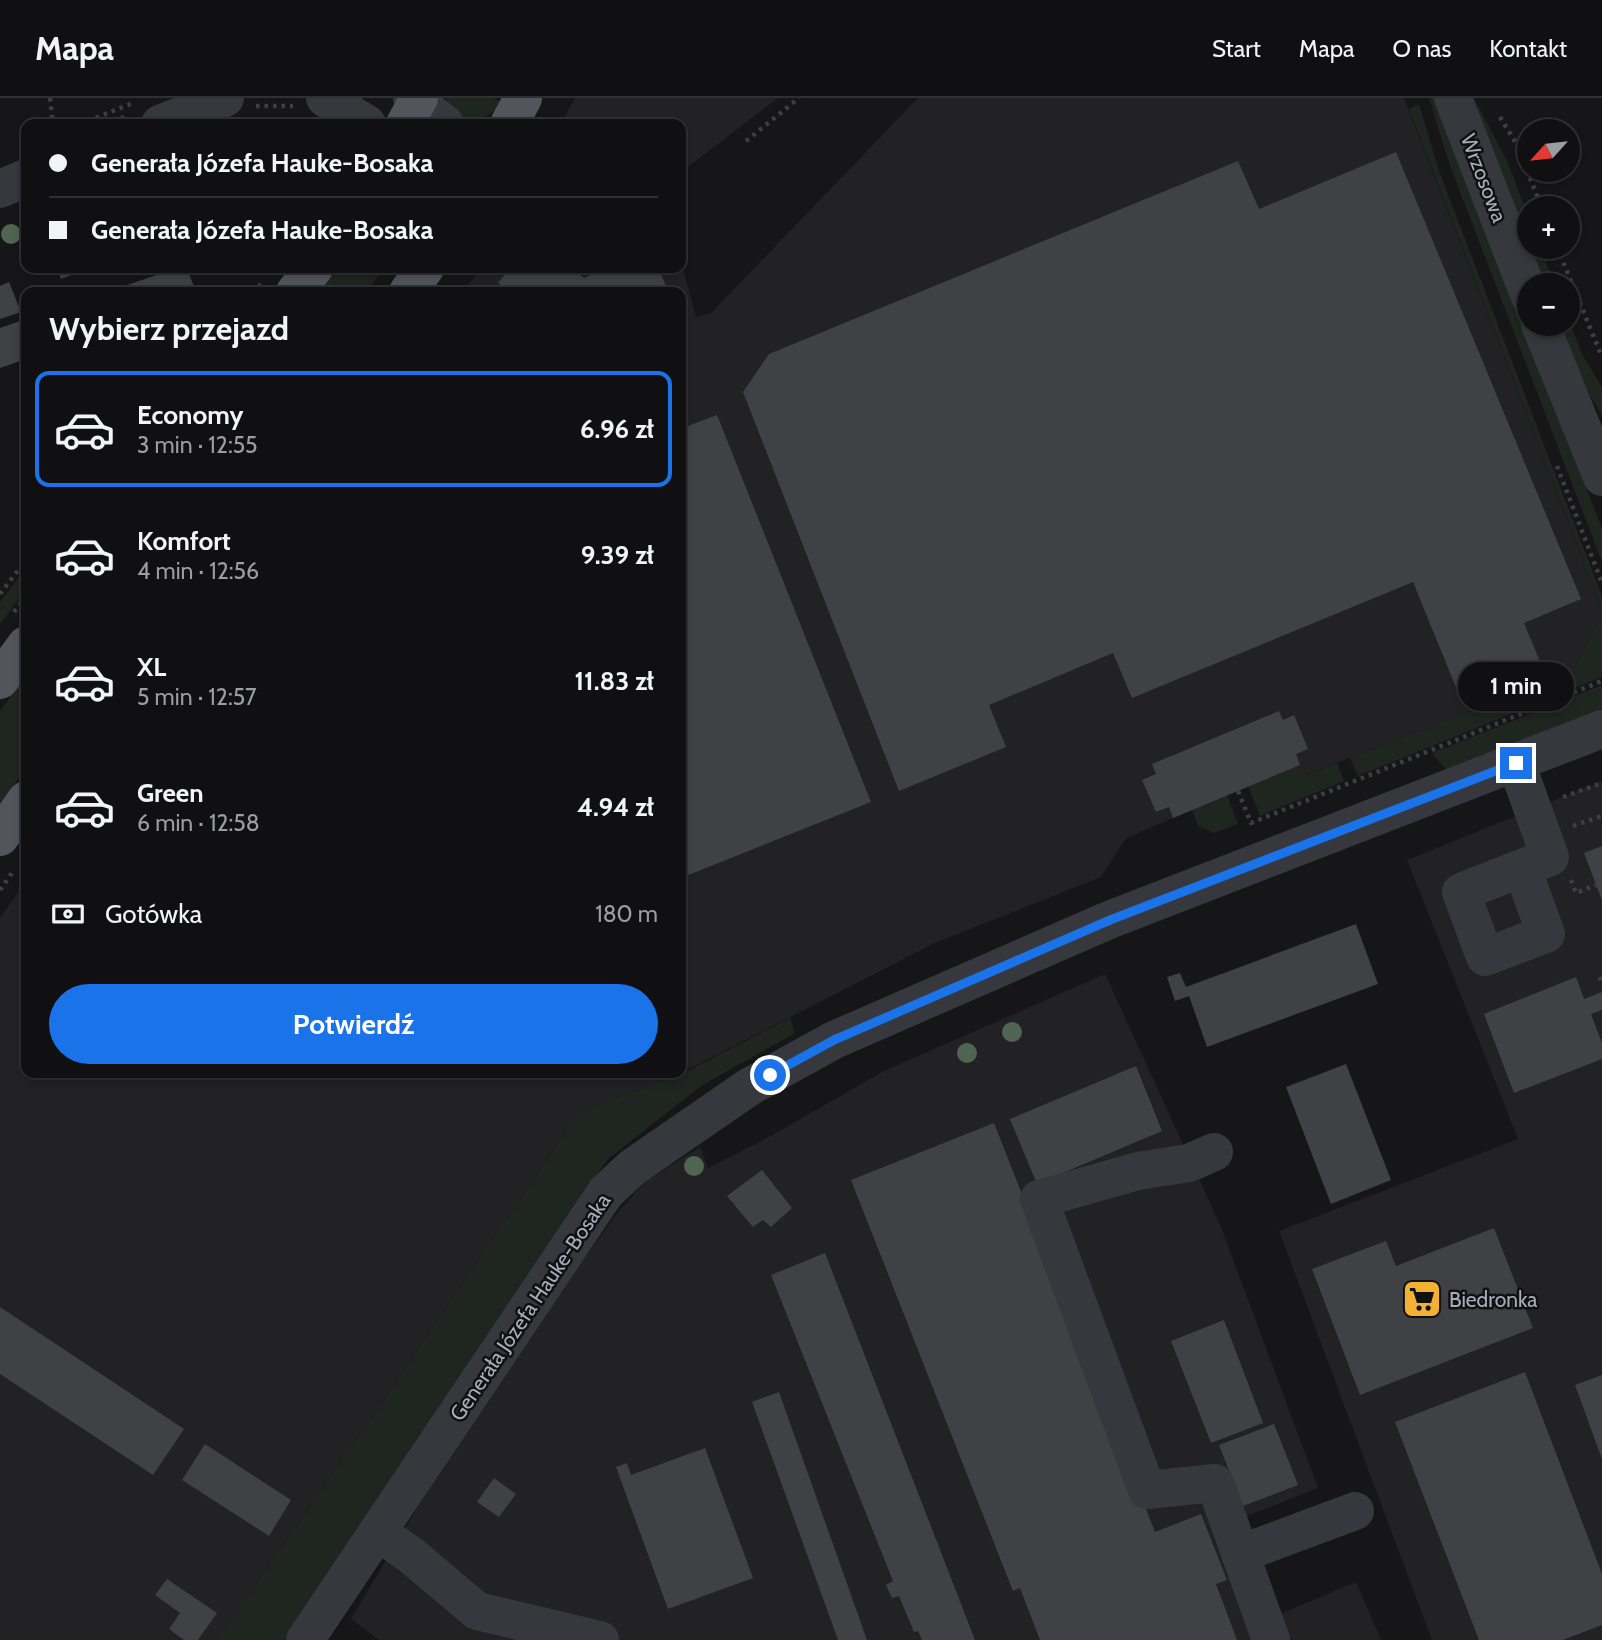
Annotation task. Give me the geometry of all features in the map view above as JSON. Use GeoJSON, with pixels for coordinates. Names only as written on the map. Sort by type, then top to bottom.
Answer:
{"type":"FeatureCollection","features":[{"type":"Feature","properties":{"kind":"main road"},"geometry":{"type":"LineString","coordinates":[[512,119],[523,98]]}},
{"type":"Feature","properties":{"kind":"main road"},"geometry":{"type":"LineString","coordinates":[[0,680],[21,653]]}},
{"type":"Feature","properties":{"kind":"main road"},"geometry":{"type":"LineString","coordinates":[[0,837],[21,807]]}},
{"type":"Feature","properties":{"kind":"street","name":"Wrzosowa"},"geometry":{"type":"LineString","coordinates":[[1453,98],[1521,273]]}},
{"type":"Feature","properties":{"kind":"street"},"geometry":{"type":"LineString","coordinates":[[151,112],[240,102]]}},
{"type":"Feature","properties":{"kind":"street"},"geometry":{"type":"LineString","coordinates":[[314,103],[354,119]]}},
{"type":"Feature","properties":{"kind":"street"},"geometry":{"type":"LineString","coordinates":[[0,189],[21,180]]}},
{"type":"Feature","properties":{"kind":"street"},"geometry":{"type":"LineString","coordinates":[[1545,336],[1602,477]]}},
{"type":"Feature","properties":{"kind":"street","name":"Generała Józefa Hauke-Bosaka"},"geometry":{"type":"LineString","coordinates":[[305,1640],[606,1192],[633,1167],[749,1087],[834,1040],[1110,920],[1602,729]]}},
{"type":"Feature","properties":{"kind":"street"},"geometry":{"type":"LineString","coordinates":[[1516,763],[1550,857],[1522,868]]}},
{"type":"Feature","properties":{"kind":"street"},"geometry":{"type":"LineString","coordinates":[[1214,1152],[1189,1163],[1138,1171],[1039,1199],[1147,1490],[1215,1483],[1271,1640]]}},
{"type":"Feature","properties":{"kind":"street"},"geometry":{"type":"LineString","coordinates":[[1240,1554],[1355,1511]]}},
{"type":"Feature","properties":{"kind":"street"},"geometry":{"type":"LineString","coordinates":[[378,1532],[412,1556],[477,1611],[600,1640]]}},
{"type":"Feature","properties":{"kind":"path"},"geometry":{"type":"LineString","coordinates":[[50,98],[52,119]]}},
{"type":"Feature","properties":{"kind":"path"},"geometry":{"type":"LineString","coordinates":[[746,141],[799,98]]}},
{"type":"Feature","properties":{"kind":"path"},"geometry":{"type":"LineString","coordinates":[[240,102],[314,103]]}},
{"type":"Feature","properties":{"kind":"path"},"geometry":{"type":"LineString","coordinates":[[1495,109],[1516,143],[1537,196]]}},
{"type":"Feature","properties":{"kind":"path"},"geometry":{"type":"LineString","coordinates":[[102,119],[151,112]]}},
{"type":"Feature","properties":{"kind":"path"},"geometry":{"type":"LineString","coordinates":[[1562,259],[1602,357]]}},
{"type":"Feature","properties":{"kind":"path"},"geometry":{"type":"LineString","coordinates":[[0,594],[21,567]]}},
{"type":"Feature","properties":{"kind":"path"},"geometry":{"type":"LineString","coordinates":[[1238,791],[1251,823],[1602,681]]}},
{"type":"Feature","properties":{"kind":"path"},"geometry":{"type":"LineString","coordinates":[[1600,977],[1602,984]]}},
{"type":"Feature","properties":{"kind":"shaded area"},"geometry":{"type":"Polygon","coordinates":[[[446,98],[493,98],[501,102],[495,110],[481,119],[461,119],[455,116],[446,98]]]}},
{"type":"Feature","properties":{"kind":"shaded area"},"geometry":{"type":"Polygon","coordinates":[[[575,98],[778,98],[686,168],[686,119],[564,119],[575,98]]]}},
{"type":"Feature","properties":{"kind":"shaded area"},"geometry":{"type":"Polygon","coordinates":[[[918,98],[1404,98],[1602,609],[1602,615],[1573,671],[1306,775],[1299,765],[1126,838],[1101,877],[935,943],[686,1070],[686,287],[468,287],[477,273],[684,273],[696,317],[711,313],[918,98]]]}},
{"type":"Feature","properties":{"kind":"shaded area"},"geometry":{"type":"Polygon","coordinates":[[[1429,98],[1435,98],[1517,310],[1517,336],[1527,336],[1602,529],[1602,562],[1449,163],[1429,98]]]}},
{"type":"Feature","properties":{"kind":"shaded area"},"geometry":{"type":"Polygon","coordinates":[[[1474,98],[1508,163],[1520,196],[1517,196],[1517,216],[1474,98]]]}},
{"type":"Feature","properties":{"kind":"shaded area"},"geometry":{"type":"Polygon","coordinates":[[[1419,104],[1439,171],[1602,596],[1602,609],[1409,109],[1419,104]]]}},
{"type":"Feature","properties":{"kind":"shaded area"},"geometry":{"type":"Polygon","coordinates":[[[1533,259],[1545,259],[1550,273],[1538,273],[1533,259]]]}},
{"type":"Feature","properties":{"kind":"shaded area"},"geometry":{"type":"Polygon","coordinates":[[[332,273],[380,273],[370,287],[322,287],[332,273]]]}},
{"type":"Feature","properties":{"kind":"shaded area"},"geometry":{"type":"Polygon","coordinates":[[[1562,336],[1575,336],[1582,354],[1602,387],[1602,415],[1579,378],[1562,336]]]}},
{"type":"Feature","properties":{"kind":"shaded area"},"geometry":{"type":"Polygon","coordinates":[[[21,575],[21,596],[0,624],[0,602],[21,575]]]}},
{"type":"Feature","properties":{"kind":"shaded area"},"geometry":{"type":"Polygon","coordinates":[[[1602,615],[1602,677],[1358,776],[1350,758],[1573,671],[1602,615]]]}},
{"type":"Feature","properties":{"kind":"shaded area"},"geometry":{"type":"Polygon","coordinates":[[[21,683],[21,775],[0,804],[0,711],[21,683]]]}},
{"type":"Feature","properties":{"kind":"shaded area"},"geometry":{"type":"Polygon","coordinates":[[[1602,685],[1602,709],[1448,772],[1432,753],[1602,685]]]}},
{"type":"Feature","properties":{"kind":"shaded area"},"geometry":{"type":"Polygon","coordinates":[[[1337,763],[1344,781],[1260,816],[1248,786],[1300,765],[1307,775],[1337,763]]]}},
{"type":"Feature","properties":{"kind":"shaded area"},"geometry":{"type":"Polygon","coordinates":[[[1602,781],[1602,1640],[1432,1640],[1279,1231],[1518,1139],[1407,860],[1602,781]]]}},
{"type":"Feature","properties":{"kind":"shaded area"},"geometry":{"type":"Polygon","coordinates":[[[1227,795],[1238,824],[1214,833],[1198,826],[1192,810],[1227,795]]]}},
{"type":"Feature","properties":{"kind":"shaded area"},"geometry":{"type":"Polygon","coordinates":[[[21,888],[21,1078],[668,1078],[586,1110],[568,1128],[217,1640],[0,1640],[0,918],[21,888]]]}},
{"type":"Feature","properties":{"kind":"shaded area"},"geometry":{"type":"Polygon","coordinates":[[[1105,974],[1221,1227],[1318,1488],[1237,1520],[1275,1616],[1356,1582],[1381,1640],[379,1640],[351,1619],[420,1503],[535,1326],[618,1212],[646,1181],[700,1147],[708,1168],[769,1137],[884,1071],[1105,974]]]}},
{"type":"Feature","properties":{"kind":"shaded area"},"geometry":{"type":"Polygon","coordinates":[[[790,1018],[795,1033],[701,1086],[607,1160],[287,1640],[217,1640],[568,1128],[586,1110],[668,1078],[686,1078],[686,1071],[790,1018]]]}},
{"type":"Feature","properties":{"kind":"building"},"geometry":{"type":"Polygon","coordinates":[[[1396,152],[1581,599],[1524,623],[1541,664],[1460,697],[1413,582],[1132,698],[1113,653],[989,705],[1006,747],[899,791],[743,392],[769,354],[1238,161],[1259,209],[1396,152]]]}},
{"type":"Feature","properties":{"kind":"building"},"geometry":{"type":"Polygon","coordinates":[[[59,273],[77,273],[61,279],[59,273]]]}},
{"type":"Feature","properties":{"kind":"building"},"geometry":{"type":"Polygon","coordinates":[[[162,273],[189,273],[194,287],[122,287],[162,273]]]}},
{"type":"Feature","properties":{"kind":"building"},"geometry":{"type":"Polygon","coordinates":[[[506,273],[578,273],[584,278],[595,273],[660,273],[667,287],[504,287],[498,283],[506,273]]]}},
{"type":"Feature","properties":{"kind":"building"},"geometry":{"type":"Polygon","coordinates":[[[9,282],[21,312],[0,319],[0,286],[9,282]]]}},
{"type":"Feature","properties":{"kind":"building"},"geometry":{"type":"Polygon","coordinates":[[[21,321],[21,361],[0,368],[0,328],[21,321]]]}},
{"type":"Feature","properties":{"kind":"building"},"geometry":{"type":"Polygon","coordinates":[[[717,415],[871,802],[686,876],[686,427],[717,415]]]}},
{"type":"Feature","properties":{"kind":"building"},"geometry":{"type":"Polygon","coordinates":[[[1279,711],[1283,720],[1294,715],[1308,749],[1296,754],[1300,765],[1173,818],[1169,807],[1156,812],[1142,780],[1156,774],[1152,764],[1279,711]]]}},
{"type":"Feature","properties":{"kind":"building"},"geometry":{"type":"Polygon","coordinates":[[[1602,846],[1602,900],[1584,853],[1602,846]]]}},
{"type":"Feature","properties":{"kind":"building"},"geometry":{"type":"Polygon","coordinates":[[[1356,924],[1378,984],[1207,1047],[1189,996],[1175,1001],[1167,977],[1180,973],[1186,987],[1356,924]]]}},
{"type":"Feature","properties":{"kind":"building"},"geometry":{"type":"Polygon","coordinates":[[[1576,977],[1584,999],[1602,992],[1602,1010],[1591,1014],[1602,1043],[1602,1059],[1514,1093],[1484,1014],[1576,977]]]}},
{"type":"Feature","properties":{"kind":"building"},"geometry":{"type":"Polygon","coordinates":[[[1346,1064],[1391,1180],[1331,1204],[1286,1087],[1346,1064]]]}},
{"type":"Feature","properties":{"kind":"building"},"geometry":{"type":"Polygon","coordinates":[[[1136,1066],[1162,1131],[1037,1184],[1010,1119],[1136,1066]]]}},
{"type":"Feature","properties":{"kind":"building"},"geometry":{"type":"Polygon","coordinates":[[[994,1123],[1155,1532],[1201,1514],[1227,1580],[1216,1584],[1237,1640],[1040,1640],[1020,1588],[1013,1591],[851,1180],[994,1123]]]}},
{"type":"Feature","properties":{"kind":"building"},"geometry":{"type":"Polygon","coordinates":[[[762,1170],[792,1208],[771,1227],[763,1220],[753,1227],[727,1196],[762,1170]]]}},
{"type":"Feature","properties":{"kind":"building","name":"Biedronka"},"geometry":{"type":"Polygon","coordinates":[[[1494,1228],[1533,1328],[1360,1395],[1312,1269],[1386,1241],[1396,1266],[1494,1228]]]}},
{"type":"Feature","properties":{"kind":"building"},"geometry":{"type":"Polygon","coordinates":[[[825,1253],[975,1640],[922,1640],[918,1631],[914,1632],[899,1596],[892,1598],[886,1585],[893,1581],[771,1275],[825,1253]]]}},
{"type":"Feature","properties":{"kind":"building"},"geometry":{"type":"Polygon","coordinates":[[[0,1307],[184,1429],[153,1475],[0,1374],[0,1307]]]}},
{"type":"Feature","properties":{"kind":"building"},"geometry":{"type":"Polygon","coordinates":[[[1224,1320],[1263,1423],[1211,1443],[1171,1341],[1224,1320]]]}},
{"type":"Feature","properties":{"kind":"building"},"geometry":{"type":"Polygon","coordinates":[[[1525,1372],[1602,1574],[1602,1625],[1563,1640],[1479,1640],[1395,1422],[1525,1372]]]}},
{"type":"Feature","properties":{"kind":"building"},"geometry":{"type":"Polygon","coordinates":[[[1602,1375],[1602,1459],[1575,1385],[1602,1375]]]}},
{"type":"Feature","properties":{"kind":"building"},"geometry":{"type":"Polygon","coordinates":[[[779,1392],[867,1640],[838,1640],[752,1402],[779,1392]]]}},
{"type":"Feature","properties":{"kind":"building"},"geometry":{"type":"Polygon","coordinates":[[[1274,1424],[1298,1485],[1243,1506],[1219,1445],[1274,1424]]]}},
{"type":"Feature","properties":{"kind":"building"},"geometry":{"type":"Polygon","coordinates":[[[205,1444],[291,1500],[269,1536],[182,1480],[205,1444]]]}},
{"type":"Feature","properties":{"kind":"building"},"geometry":{"type":"Polygon","coordinates":[[[705,1448],[753,1578],[668,1609],[616,1467],[627,1463],[631,1475],[705,1448]]]}},
{"type":"Feature","properties":{"kind":"building"},"geometry":{"type":"Polygon","coordinates":[[[494,1478],[516,1494],[499,1517],[477,1502],[494,1478]]]}},
{"type":"Feature","properties":{"kind":"building"},"geometry":{"type":"Polygon","coordinates":[[[167,1579],[217,1613],[198,1640],[184,1640],[169,1629],[180,1613],[155,1595],[167,1579]]]}},
{"type":"Feature","properties":{"kind":"place","name":"Biedronka"},"geometry":{"type":"Point","coordinates":[1422,1299]}},
{"type":"Feature","properties":{"kind":"route"},"geometry":{"type":"LineString","coordinates":[[770,1075],[834,1040],[1110,920],[1516,763]]}}]}
